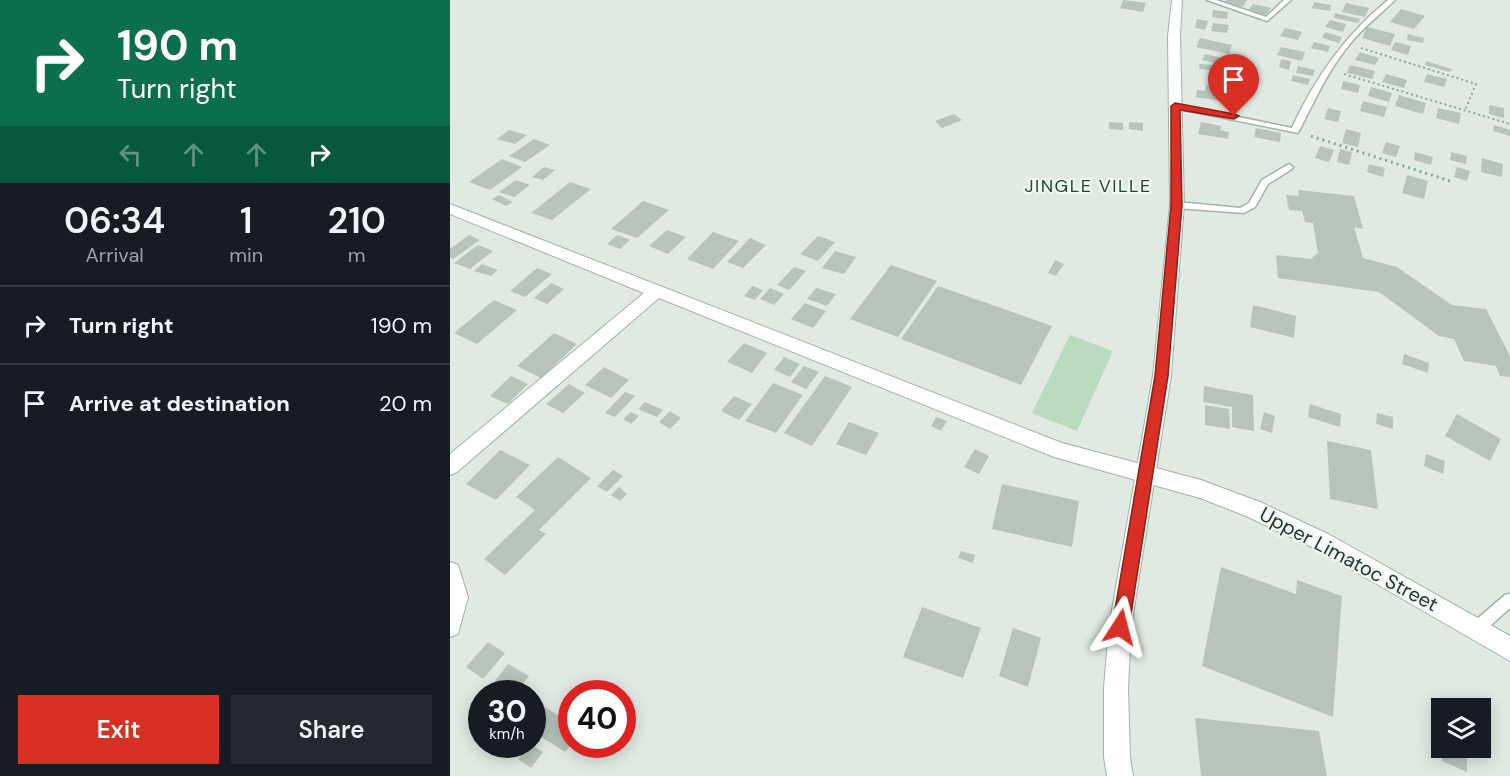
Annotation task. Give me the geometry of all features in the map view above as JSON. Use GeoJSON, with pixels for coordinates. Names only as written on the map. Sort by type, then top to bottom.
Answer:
{"type":"FeatureCollection","features":[{"type":"Feature","properties":{"kind":"street"},"geometry":{"type":"LineString","coordinates":[[1120,776],[1117,757],[1116,688],[1120,627],[1162,376],[1177,205],[1174,36],[1177,0]]}},
{"type":"Feature","properties":{"kind":"street","name":"Upper Limatoc Street"},"geometry":{"type":"LineString","coordinates":[[450,209],[1061,451],[1201,489],[1283,523],[1323,542],[1510,649]]}},
{"type":"Feature","properties":{"kind":"street"},"geometry":{"type":"LineString","coordinates":[[450,466],[657,291]]}},
{"type":"Feature","properties":{"kind":"street"},"geometry":{"type":"LineString","coordinates":[[450,573],[457,597],[450,626]]}},
{"type":"Feature","properties":{"kind":"lane"},"geometry":{"type":"LineString","coordinates":[[1210,0],[1268,19],[1288,0]]}},
{"type":"Feature","properties":{"kind":"lane"},"geometry":{"type":"LineString","coordinates":[[1175,106],[1295,130],[1309,98],[1326,69],[1364,23],[1392,0]]}},
{"type":"Feature","properties":{"kind":"lane"},"geometry":{"type":"LineString","coordinates":[[1177,205],[1241,211],[1252,204],[1265,182],[1289,168]]}},
{"type":"Feature","properties":{"kind":"lane"},"geometry":{"type":"LineString","coordinates":[[1476,629],[1510,600]]}},
{"type":"Feature","properties":{"kind":"path"},"geometry":{"type":"LineString","coordinates":[[1346,43],[1476,84],[1465,110]]}},
{"type":"Feature","properties":{"kind":"path"},"geometry":{"type":"LineString","coordinates":[[1326,69],[1510,124]]}},
{"type":"Feature","properties":{"kind":"path"},"geometry":{"type":"LineString","coordinates":[[1295,130],[1453,182]]}},
{"type":"Feature","properties":{"kind":"green space"},"geometry":{"type":"Polygon","coordinates":[[[1070,335],[1113,351],[1077,431],[1032,413],[1070,335]]]}},
{"type":"Feature","properties":{"kind":"building"},"geometry":{"type":"Polygon","coordinates":[[[1123,0],[1146,3],[1143,12],[1120,8],[1123,0]]]}},
{"type":"Feature","properties":{"kind":"building"},"geometry":{"type":"Polygon","coordinates":[[[1226,0],[1247,0],[1243,7],[1224,2],[1226,0]]]}},
{"type":"Feature","properties":{"kind":"building"},"geometry":{"type":"Polygon","coordinates":[[[1314,2],[1331,5],[1330,11],[1312,8],[1314,2]]]}},
{"type":"Feature","properties":{"kind":"building"},"geometry":{"type":"Polygon","coordinates":[[[1346,3],[1369,8],[1365,17],[1342,12],[1346,3]]]}},
{"type":"Feature","properties":{"kind":"building"},"geometry":{"type":"Polygon","coordinates":[[[1253,4],[1271,8],[1266,15],[1248,10],[1253,4]]]}},
{"type":"Feature","properties":{"kind":"building"},"geometry":{"type":"Polygon","coordinates":[[[1401,9],[1425,16],[1414,29],[1390,22],[1401,9]]]}},
{"type":"Feature","properties":{"kind":"building"},"geometry":{"type":"Polygon","coordinates":[[[1213,10],[1228,12],[1227,19],[1212,17],[1213,10]]]}},
{"type":"Feature","properties":{"kind":"building"},"geometry":{"type":"Polygon","coordinates":[[[1335,13],[1360,19],[1358,23],[1334,18],[1335,13]]]}},
{"type":"Feature","properties":{"kind":"building"},"geometry":{"type":"Polygon","coordinates":[[[1197,19],[1208,21],[1205,30],[1195,28],[1197,19]]]}},
{"type":"Feature","properties":{"kind":"building"},"geometry":{"type":"Polygon","coordinates":[[[1330,20],[1346,24],[1343,32],[1325,27],[1330,20]]]}},
{"type":"Feature","properties":{"kind":"building"},"geometry":{"type":"Polygon","coordinates":[[[1213,23],[1229,25],[1227,33],[1211,31],[1213,23]]]}},
{"type":"Feature","properties":{"kind":"building"},"geometry":{"type":"Polygon","coordinates":[[[1367,27],[1395,34],[1390,46],[1362,38],[1367,27]]]}},
{"type":"Feature","properties":{"kind":"building"},"geometry":{"type":"Polygon","coordinates":[[[1285,28],[1302,32],[1298,40],[1280,36],[1285,28]]]}},
{"type":"Feature","properties":{"kind":"building"},"geometry":{"type":"Polygon","coordinates":[[[1325,32],[1342,37],[1339,43],[1322,38],[1325,32]]]}},
{"type":"Feature","properties":{"kind":"building"},"geometry":{"type":"Polygon","coordinates":[[[1408,34],[1424,38],[1423,43],[1407,40],[1408,34]]]}},
{"type":"Feature","properties":{"kind":"building"},"geometry":{"type":"Polygon","coordinates":[[[1200,38],[1232,45],[1229,54],[1196,47],[1200,38]]]}},
{"type":"Feature","properties":{"kind":"building"},"geometry":{"type":"Polygon","coordinates":[[[1314,42],[1330,46],[1328,52],[1311,48],[1314,42]]]}},
{"type":"Feature","properties":{"kind":"building"},"geometry":{"type":"Polygon","coordinates":[[[1395,42],[1411,46],[1408,55],[1391,50],[1395,42]]]}},
{"type":"Feature","properties":{"kind":"building"},"geometry":{"type":"Polygon","coordinates":[[[1281,47],[1305,52],[1302,61],[1277,55],[1281,47]]]}},
{"type":"Feature","properties":{"kind":"building"},"geometry":{"type":"Polygon","coordinates":[[[1360,52],[1379,58],[1375,65],[1355,60],[1360,52]]]}},
{"type":"Feature","properties":{"kind":"building"},"geometry":{"type":"Polygon","coordinates":[[[1205,54],[1223,58],[1221,64],[1202,60],[1205,54]]]}},
{"type":"Feature","properties":{"kind":"building"},"geometry":{"type":"Polygon","coordinates":[[[1281,59],[1291,61],[1289,70],[1279,67],[1281,59]]]}},
{"type":"Feature","properties":{"kind":"building"},"geometry":{"type":"Polygon","coordinates":[[[1426,61],[1452,69],[1450,72],[1425,65],[1426,61]]]}},
{"type":"Feature","properties":{"kind":"building"},"geometry":{"type":"Polygon","coordinates":[[[1199,64],[1216,65],[1217,71],[1200,69],[1199,64]]]}},
{"type":"Feature","properties":{"kind":"building"},"geometry":{"type":"Polygon","coordinates":[[[1350,65],[1375,71],[1372,79],[1347,73],[1350,65]]]}},
{"type":"Feature","properties":{"kind":"building"},"geometry":{"type":"Polygon","coordinates":[[[1298,66],[1315,70],[1313,76],[1296,73],[1298,66]]]}},
{"type":"Feature","properties":{"kind":"building"},"geometry":{"type":"Polygon","coordinates":[[[1386,74],[1407,80],[1404,88],[1382,82],[1386,74]]]}},
{"type":"Feature","properties":{"kind":"building"},"geometry":{"type":"Polygon","coordinates":[[[1427,74],[1447,79],[1444,87],[1424,82],[1427,74]]]}},
{"type":"Feature","properties":{"kind":"building"},"geometry":{"type":"Polygon","coordinates":[[[1293,75],[1310,79],[1308,85],[1291,81],[1293,75]]]}},
{"type":"Feature","properties":{"kind":"building"},"geometry":{"type":"Polygon","coordinates":[[[1343,81],[1360,85],[1358,93],[1341,89],[1343,81]]]}},
{"type":"Feature","properties":{"kind":"building"},"geometry":{"type":"Polygon","coordinates":[[[1206,85],[1236,89],[1235,103],[1196,97],[1197,90],[1205,91],[1206,85]]]}},
{"type":"Feature","properties":{"kind":"building"},"geometry":{"type":"Polygon","coordinates":[[[1371,87],[1392,93],[1389,102],[1368,96],[1371,87]]]}},
{"type":"Feature","properties":{"kind":"building"},"geometry":{"type":"Polygon","coordinates":[[[1399,95],[1426,103],[1423,114],[1395,106],[1399,95]]]}},
{"type":"Feature","properties":{"kind":"building"},"geometry":{"type":"Polygon","coordinates":[[[1363,101],[1387,107],[1384,117],[1360,111],[1363,101]]]}},
{"type":"Feature","properties":{"kind":"building"},"geometry":{"type":"Polygon","coordinates":[[[1489,105],[1504,108],[1504,118],[1489,114],[1489,105]]]}},
{"type":"Feature","properties":{"kind":"building"},"geometry":{"type":"Polygon","coordinates":[[[1328,108],[1341,111],[1338,122],[1324,119],[1328,108]]]}},
{"type":"Feature","properties":{"kind":"building"},"geometry":{"type":"Polygon","coordinates":[[[1438,108],[1461,113],[1459,124],[1436,118],[1438,108]]]}},
{"type":"Feature","properties":{"kind":"building"},"geometry":{"type":"Polygon","coordinates":[[[954,114],[962,120],[942,128],[935,121],[954,114]]]}},
{"type":"Feature","properties":{"kind":"building"},"geometry":{"type":"Polygon","coordinates":[[[1109,122],[1123,123],[1123,130],[1109,129],[1109,122]]]}},
{"type":"Feature","properties":{"kind":"building"},"geometry":{"type":"Polygon","coordinates":[[[1129,122],[1143,123],[1143,131],[1129,129],[1129,122]]]}},
{"type":"Feature","properties":{"kind":"building"},"geometry":{"type":"Polygon","coordinates":[[[1201,122],[1221,126],[1220,130],[1229,132],[1228,139],[1198,134],[1201,122]]]}},
{"type":"Feature","properties":{"kind":"building"},"geometry":{"type":"Polygon","coordinates":[[[1494,125],[1510,130],[1510,136],[1493,131],[1494,125]]]}},
{"type":"Feature","properties":{"kind":"building"},"geometry":{"type":"Polygon","coordinates":[[[1256,128],[1281,133],[1280,142],[1254,137],[1256,128]]]}},
{"type":"Feature","properties":{"kind":"building"},"geometry":{"type":"Polygon","coordinates":[[[1346,129],[1361,133],[1358,147],[1342,143],[1346,129]]]}},
{"type":"Feature","properties":{"kind":"building"},"geometry":{"type":"Polygon","coordinates":[[[509,130],[527,135],[515,144],[497,139],[509,130]]]}},
{"type":"Feature","properties":{"kind":"building"},"geometry":{"type":"Polygon","coordinates":[[[534,139],[550,145],[525,162],[509,156],[534,139]]]}},
{"type":"Feature","properties":{"kind":"building"},"geometry":{"type":"Polygon","coordinates":[[[1386,142],[1400,146],[1396,157],[1382,153],[1386,142]]]}},
{"type":"Feature","properties":{"kind":"building"},"geometry":{"type":"Polygon","coordinates":[[[1320,146],[1334,150],[1329,162],[1315,158],[1320,146]]]}},
{"type":"Feature","properties":{"kind":"building"},"geometry":{"type":"Polygon","coordinates":[[[1340,149],[1352,152],[1349,165],[1337,162],[1340,149]]]}},
{"type":"Feature","properties":{"kind":"building"},"geometry":{"type":"Polygon","coordinates":[[[1415,152],[1433,157],[1431,165],[1414,160],[1415,152]]]}},
{"type":"Feature","properties":{"kind":"building"},"geometry":{"type":"Polygon","coordinates":[[[1451,152],[1467,156],[1466,164],[1450,160],[1451,152]]]}},
{"type":"Feature","properties":{"kind":"building"},"geometry":{"type":"Polygon","coordinates":[[[1482,158],[1503,164],[1502,177],[1481,172],[1482,158]]]}},
{"type":"Feature","properties":{"kind":"building"},"geometry":{"type":"Polygon","coordinates":[[[502,159],[522,167],[490,190],[469,182],[502,159]]]}},
{"type":"Feature","properties":{"kind":"building"},"geometry":{"type":"Polygon","coordinates":[[[1369,164],[1385,168],[1383,177],[1367,172],[1369,164]]]}},
{"type":"Feature","properties":{"kind":"building"},"geometry":{"type":"Polygon","coordinates":[[[544,167],[555,170],[543,180],[532,177],[544,167]]]}},
{"type":"Feature","properties":{"kind":"building"},"geometry":{"type":"Polygon","coordinates":[[[1457,167],[1470,171],[1467,181],[1454,177],[1457,167]]]}},
{"type":"Feature","properties":{"kind":"building"},"geometry":{"type":"Polygon","coordinates":[[[1407,175],[1428,181],[1424,199],[1402,193],[1407,175]]]}},
{"type":"Feature","properties":{"kind":"building"},"geometry":{"type":"Polygon","coordinates":[[[516,180],[530,185],[514,197],[499,192],[516,180]]]}},
{"type":"Feature","properties":{"kind":"building"},"geometry":{"type":"Polygon","coordinates":[[[570,182],[591,189],[552,220],[531,213],[570,182]]]}},
{"type":"Feature","properties":{"kind":"building"},"geometry":{"type":"Polygon","coordinates":[[[1298,190],[1354,196],[1363,229],[1354,227],[1363,258],[1397,267],[1452,305],[1486,309],[1510,356],[1510,377],[1500,376],[1496,366],[1464,361],[1454,339],[1439,336],[1379,292],[1278,278],[1276,255],[1311,259],[1318,253],[1313,223],[1305,222],[1302,211],[1289,210],[1286,195],[1299,196],[1298,190]]]}},
{"type":"Feature","properties":{"kind":"building"},"geometry":{"type":"Polygon","coordinates":[[[499,195],[513,202],[506,206],[492,199],[499,195]]]}},
{"type":"Feature","properties":{"kind":"building"},"geometry":{"type":"Polygon","coordinates":[[[643,201],[669,210],[637,238],[611,229],[643,201]]]}},
{"type":"Feature","properties":{"kind":"building"},"geometry":{"type":"Polygon","coordinates":[[[667,230],[686,237],[668,254],[649,246],[667,230]]]}},
{"type":"Feature","properties":{"kind":"building"},"geometry":{"type":"Polygon","coordinates":[[[713,232],[739,241],[713,269],[687,259],[713,232]]]}},
{"type":"Feature","properties":{"kind":"building"},"geometry":{"type":"Polygon","coordinates":[[[469,235],[480,240],[453,259],[450,257],[450,249],[469,235]]]}},
{"type":"Feature","properties":{"kind":"building"},"geometry":{"type":"Polygon","coordinates":[[[617,235],[630,240],[620,249],[607,244],[617,235]]]}},
{"type":"Feature","properties":{"kind":"building"},"geometry":{"type":"Polygon","coordinates":[[[818,236],[835,242],[818,261],[800,254],[818,236]]]}},
{"type":"Feature","properties":{"kind":"building"},"geometry":{"type":"Polygon","coordinates":[[[750,238],[766,245],[743,268],[727,262],[750,238]]]}},
{"type":"Feature","properties":{"kind":"building"},"geometry":{"type":"Polygon","coordinates":[[[478,245],[493,251],[470,269],[454,263],[478,245]]]}},
{"type":"Feature","properties":{"kind":"building"},"geometry":{"type":"Polygon","coordinates":[[[835,251],[856,257],[844,274],[822,268],[835,251]]]}},
{"type":"Feature","properties":{"kind":"building"},"geometry":{"type":"Polygon","coordinates":[[[1055,260],[1064,264],[1056,276],[1048,273],[1055,260]]]}},
{"type":"Feature","properties":{"kind":"building"},"geometry":{"type":"Polygon","coordinates":[[[482,264],[498,270],[491,276],[474,271],[482,264]]]}},
{"type":"Feature","properties":{"kind":"building"},"geometry":{"type":"Polygon","coordinates":[[[891,265],[937,281],[898,337],[850,319],[891,265]]]}},
{"type":"Feature","properties":{"kind":"building"},"geometry":{"type":"Polygon","coordinates":[[[794,267],[806,271],[789,290],[777,285],[794,267]]]}},
{"type":"Feature","properties":{"kind":"building"},"geometry":{"type":"Polygon","coordinates":[[[537,268],[552,274],[525,297],[510,291],[537,268]]]}},
{"type":"Feature","properties":{"kind":"building"},"geometry":{"type":"Polygon","coordinates":[[[551,283],[564,289],[547,304],[534,298],[551,283]]]}},
{"type":"Feature","properties":{"kind":"building"},"geometry":{"type":"Polygon","coordinates":[[[752,286],[763,290],[755,300],[744,296],[752,286]]]}},
{"type":"Feature","properties":{"kind":"building"},"geometry":{"type":"Polygon","coordinates":[[[938,286],[1052,326],[1021,385],[901,339],[938,286]]]}},
{"type":"Feature","properties":{"kind":"building"},"geometry":{"type":"Polygon","coordinates":[[[770,288],[784,294],[774,305],[760,299],[770,288]]]}},
{"type":"Feature","properties":{"kind":"building"},"geometry":{"type":"Polygon","coordinates":[[[816,288],[836,294],[827,306],[807,299],[816,288]]]}},
{"type":"Feature","properties":{"kind":"building"},"geometry":{"type":"Polygon","coordinates":[[[494,300],[517,310],[477,344],[454,333],[494,300]]]}},
{"type":"Feature","properties":{"kind":"building"},"geometry":{"type":"Polygon","coordinates":[[[805,303],[826,311],[813,328],[791,319],[805,303]]]}},
{"type":"Feature","properties":{"kind":"building"},"geometry":{"type":"Polygon","coordinates":[[[1253,305],[1296,316],[1294,338],[1250,327],[1253,305]]]}},
{"type":"Feature","properties":{"kind":"building"},"geometry":{"type":"Polygon","coordinates":[[[554,333],[577,344],[541,378],[517,366],[554,333]]]}},
{"type":"Feature","properties":{"kind":"building"},"geometry":{"type":"Polygon","coordinates":[[[744,343],[767,353],[752,373],[727,362],[744,343]]]}},
{"type":"Feature","properties":{"kind":"building"},"geometry":{"type":"Polygon","coordinates":[[[1404,354],[1429,363],[1428,373],[1402,364],[1404,354]]]}},
{"type":"Feature","properties":{"kind":"building"},"geometry":{"type":"Polygon","coordinates":[[[784,357],[800,364],[790,377],[774,370],[784,357]]]}},
{"type":"Feature","properties":{"kind":"building"},"geometry":{"type":"Polygon","coordinates":[[[804,366],[819,372],[806,389],[791,382],[804,366]]]}},
{"type":"Feature","properties":{"kind":"building"},"geometry":{"type":"Polygon","coordinates":[[[604,367],[629,380],[611,398],[585,385],[604,367]]]}},
{"type":"Feature","properties":{"kind":"building"},"geometry":{"type":"Polygon","coordinates":[[[511,376],[528,384],[508,404],[490,396],[511,376]]]}},
{"type":"Feature","properties":{"kind":"building"},"geometry":{"type":"Polygon","coordinates":[[[825,376],[852,387],[812,446],[784,433],[825,376]]]}},
{"type":"Feature","properties":{"kind":"building"},"geometry":{"type":"Polygon","coordinates":[[[773,383],[803,395],[776,433],[745,421],[773,383]]]}},
{"type":"Feature","properties":{"kind":"building"},"geometry":{"type":"Polygon","coordinates":[[[569,384],[585,393],[563,413],[546,404],[569,384]]]}},
{"type":"Feature","properties":{"kind":"building"},"geometry":{"type":"Polygon","coordinates":[[[1204,386],[1253,395],[1254,431],[1232,427],[1232,407],[1203,402],[1204,386]]]}},
{"type":"Feature","properties":{"kind":"building"},"geometry":{"type":"Polygon","coordinates":[[[625,392],[635,396],[615,417],[605,413],[625,392]]]}},
{"type":"Feature","properties":{"kind":"building"},"geometry":{"type":"Polygon","coordinates":[[[734,396],[752,404],[739,420],[721,411],[734,396]]]}},
{"type":"Feature","properties":{"kind":"building"},"geometry":{"type":"Polygon","coordinates":[[[645,402],[663,410],[657,417],[638,409],[645,402]]]}},
{"type":"Feature","properties":{"kind":"building"},"geometry":{"type":"Polygon","coordinates":[[[1310,404],[1341,414],[1340,427],[1308,417],[1310,404]]]}},
{"type":"Feature","properties":{"kind":"building"},"geometry":{"type":"Polygon","coordinates":[[[1205,405],[1229,409],[1230,429],[1205,425],[1205,405]]]}},
{"type":"Feature","properties":{"kind":"building"},"geometry":{"type":"Polygon","coordinates":[[[670,411],[681,418],[670,429],[659,422],[670,411]]]}},
{"type":"Feature","properties":{"kind":"building"},"geometry":{"type":"Polygon","coordinates":[[[631,412],[639,416],[631,424],[623,419],[631,412]]]}},
{"type":"Feature","properties":{"kind":"building"},"geometry":{"type":"Polygon","coordinates":[[[1264,412],[1275,416],[1272,433],[1260,429],[1264,412]]]}},
{"type":"Feature","properties":{"kind":"building"},"geometry":{"type":"Polygon","coordinates":[[[1377,413],[1393,417],[1393,429],[1376,424],[1377,413]]]}},
{"type":"Feature","properties":{"kind":"building"},"geometry":{"type":"Polygon","coordinates":[[[1457,414],[1501,439],[1490,461],[1445,436],[1457,414]]]}},
{"type":"Feature","properties":{"kind":"building"},"geometry":{"type":"Polygon","coordinates":[[[936,417],[947,421],[941,431],[931,426],[936,417]]]}},
{"type":"Feature","properties":{"kind":"building"},"geometry":{"type":"Polygon","coordinates":[[[849,422],[879,433],[866,455],[836,444],[849,422]]]}},
{"type":"Feature","properties":{"kind":"building"},"geometry":{"type":"Polygon","coordinates":[[[1327,441],[1371,450],[1378,509],[1330,499],[1327,441]]]}},
{"type":"Feature","properties":{"kind":"building"},"geometry":{"type":"Polygon","coordinates":[[[975,449],[989,456],[979,474],[964,467],[975,449]]]}},
{"type":"Feature","properties":{"kind":"building"},"geometry":{"type":"Polygon","coordinates":[[[500,450],[530,465],[496,500],[466,484],[500,450]]]}},
{"type":"Feature","properties":{"kind":"building"},"geometry":{"type":"Polygon","coordinates":[[[1426,454],[1445,461],[1443,474],[1424,466],[1426,454]]]}},
{"type":"Feature","properties":{"kind":"building"},"geometry":{"type":"Polygon","coordinates":[[[558,457],[591,478],[539,530],[546,534],[505,575],[484,559],[535,510],[516,497],[558,457]]]}},
{"type":"Feature","properties":{"kind":"building"},"geometry":{"type":"Polygon","coordinates":[[[613,470],[623,476],[607,492],[597,486],[613,470]]]}},
{"type":"Feature","properties":{"kind":"building"},"geometry":{"type":"Polygon","coordinates":[[[1002,484],[1079,501],[1072,547],[992,529],[1002,484]]]}},
{"type":"Feature","properties":{"kind":"building"},"geometry":{"type":"Polygon","coordinates":[[[619,487],[627,494],[620,501],[611,495],[619,487]]]}},
{"type":"Feature","properties":{"kind":"building"},"geometry":{"type":"Polygon","coordinates":[[[961,551],[975,555],[973,563],[958,558],[961,551]]]}},
{"type":"Feature","properties":{"kind":"building"},"geometry":{"type":"Polygon","coordinates":[[[1221,567],[1296,594],[1297,580],[1342,596],[1333,717],[1202,666],[1221,567]]]}},
{"type":"Feature","properties":{"kind":"building"},"geometry":{"type":"Polygon","coordinates":[[[922,607],[981,628],[963,678],[903,657],[922,607]]]}},
{"type":"Feature","properties":{"kind":"building"},"geometry":{"type":"Polygon","coordinates":[[[1013,628],[1041,638],[1028,687],[999,676],[1013,628]]]}},
{"type":"Feature","properties":{"kind":"building"},"geometry":{"type":"Polygon","coordinates":[[[488,642],[505,653],[483,679],[466,667],[488,642]]]}},
{"type":"Feature","properties":{"kind":"building"},"geometry":{"type":"Polygon","coordinates":[[[508,664],[529,676],[526,680],[496,680],[508,664]]]}},
{"type":"Feature","properties":{"kind":"building"},"geometry":{"type":"Polygon","coordinates":[[[546,708],[558,715],[558,748],[546,740],[546,708]]]}},
{"type":"Feature","properties":{"kind":"building"},"geometry":{"type":"Polygon","coordinates":[[[1195,718],[1319,731],[1327,776],[1201,776],[1195,718]]]}},
{"type":"Feature","properties":{"kind":"building"},"geometry":{"type":"Polygon","coordinates":[[[519,758],[538,758],[531,768],[519,758]]]}},
{"type":"Feature","properties":{"kind":"building"},"geometry":{"type":"Polygon","coordinates":[[[1442,758],[1467,758],[1467,772],[1442,761],[1442,758]]]}},
{"type":"Feature","properties":{"kind":"district","name":"JINGLE VILLE"},"geometry":{"type":"Point","coordinates":[1088,186]}},
{"type":"Feature","properties":{"kind":"route"},"geometry":{"type":"LineString","coordinates":[[1120,627],[1162,376],[1177,205],[1175,106],[1234,116]]}}]}
